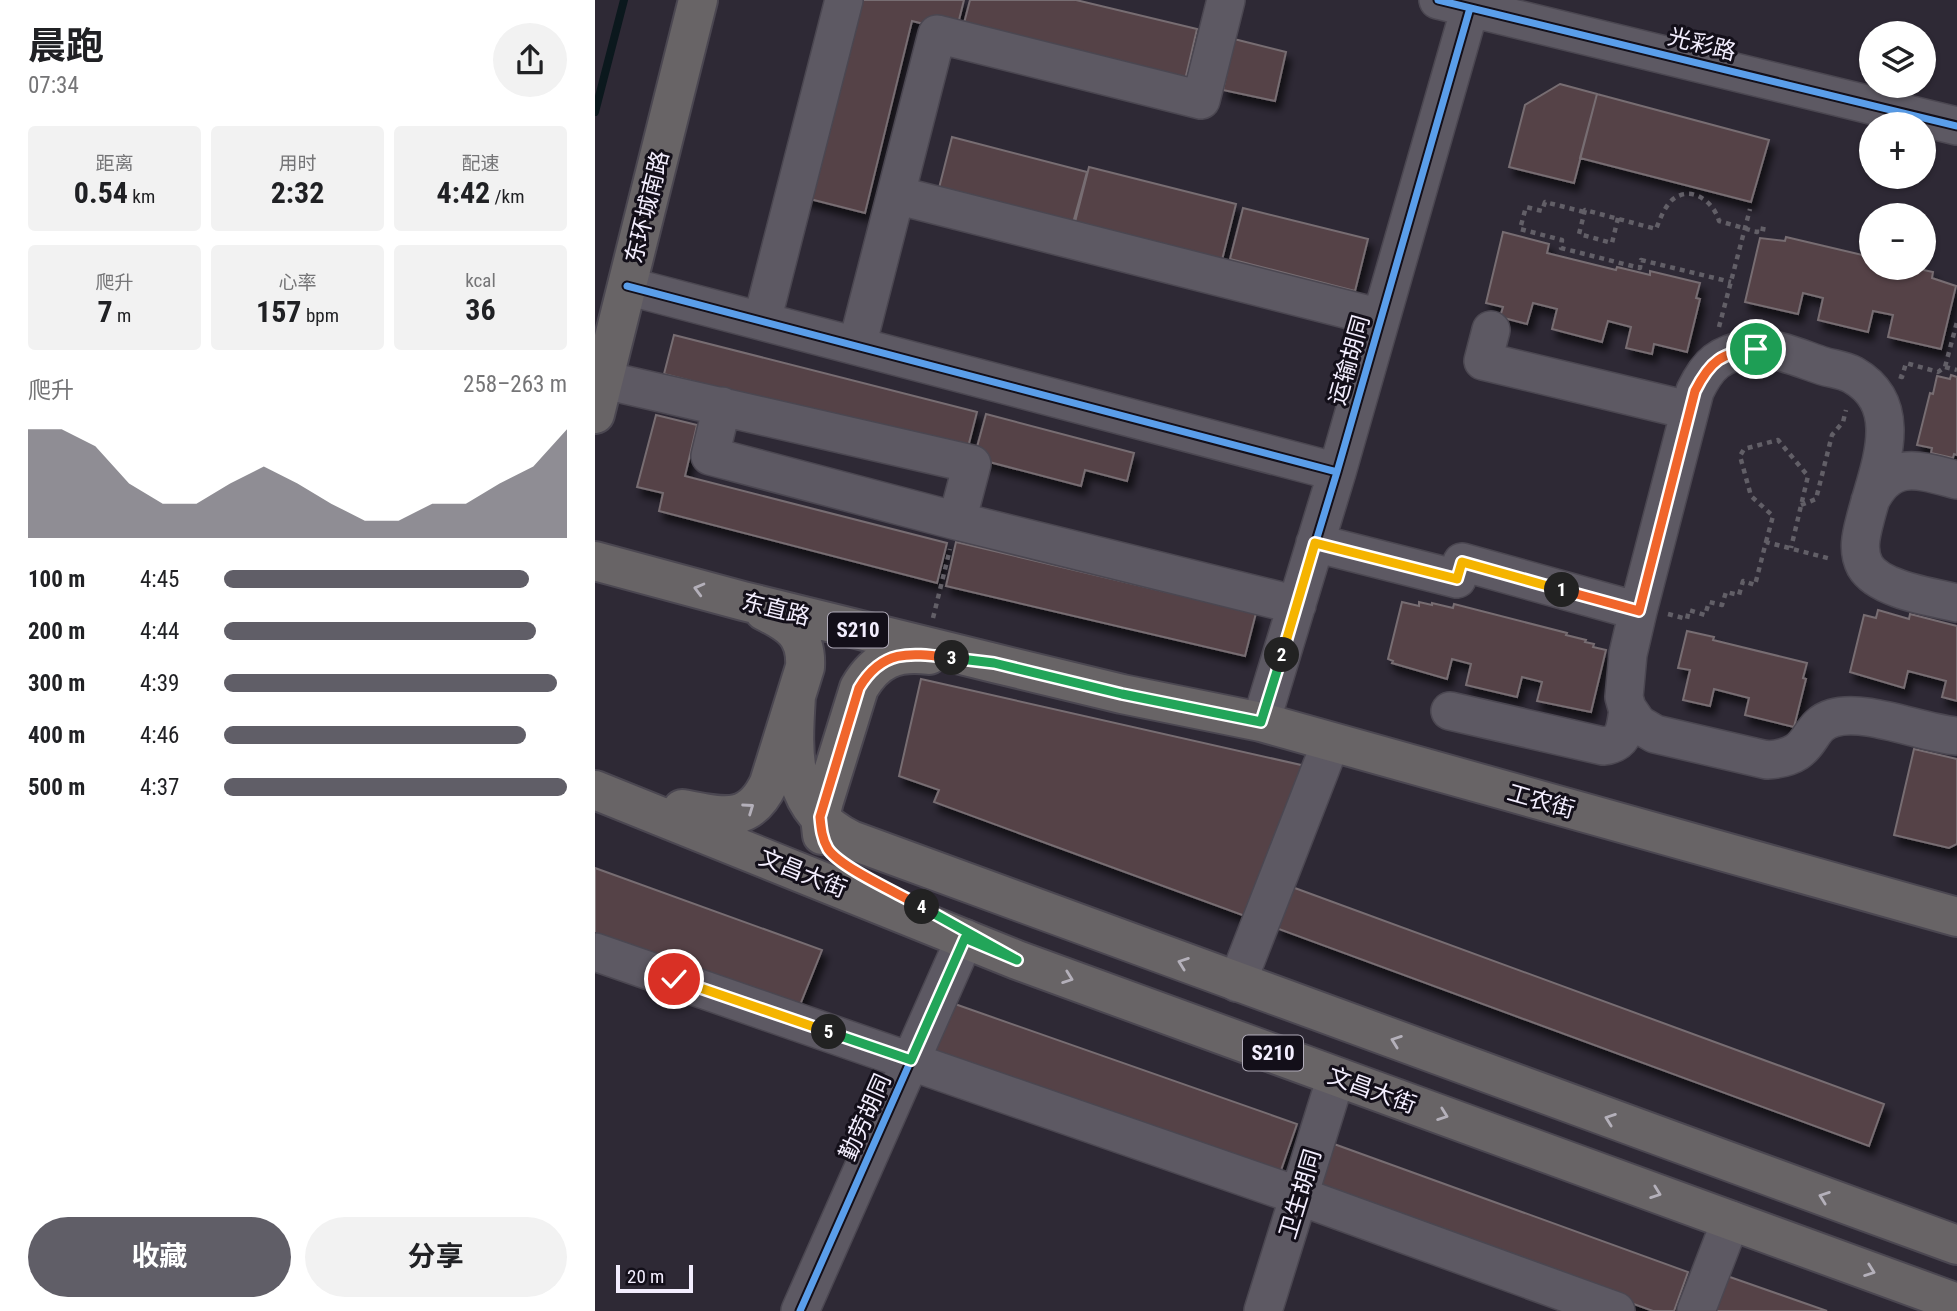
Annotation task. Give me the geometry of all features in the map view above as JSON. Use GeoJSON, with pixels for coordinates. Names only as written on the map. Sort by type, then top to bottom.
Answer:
{"type":"FeatureCollection","features":[{"type":"Feature","properties":{"kind":"main road","name":"东环城南路"},"geometry":{"type":"LineString","coordinates":[[599,397],[698,0]]}},
{"type":"Feature","properties":{"kind":"main road","name":"东直路"},"geometry":{"type":"LineString","coordinates":[[595,561],[743,601],[1122,694]]}},
{"type":"Feature","properties":{"kind":"main road"},"geometry":{"type":"LineString","coordinates":[[603,793],[725,817],[740,814],[762,797],[769,783],[805,667],[806,654],[803,642],[785,622],[743,601]]}},
{"type":"Feature","properties":{"kind":"main road"},"geometry":{"type":"LineString","coordinates":[[994,663],[912,653],[879,663],[867,674],[859,688],[820,817],[822,834],[829,849],[840,861],[1017,960]]}},
{"type":"Feature","properties":{"kind":"main road","name":"工农街"},"geometry":{"type":"LineString","coordinates":[[1122,694],[1261,722],[1957,917]]}},
{"type":"Feature","properties":{"kind":"main road"},"geometry":{"type":"LineString","coordinates":[[796,696],[793,755],[796,777],[805,799],[835,832],[902,860],[1957,1245]]}},
{"type":"Feature","properties":{"kind":"main road","name":"文昌大街"},"geometry":{"type":"LineString","coordinates":[[603,793],[1017,960],[1957,1303]]}},
{"type":"Feature","properties":{"kind":"street"},"geometry":{"type":"LineString","coordinates":[[762,321],[844,0]]}},
{"type":"Feature","properties":{"kind":"street"},"geometry":{"type":"LineString","coordinates":[[857,346],[937,34],[1201,100],[1226,0]]}},
{"type":"Feature","properties":{"kind":"street","name":"光彩路"},"geometry":{"type":"LineString","coordinates":[[1454,4],[1957,126]]}},
{"type":"Feature","properties":{"kind":"street","name":"运输胡同"},"geometry":{"type":"LineString","coordinates":[[1261,722],[1381,318],[1454,4]]}},
{"type":"Feature","properties":{"kind":"street"},"geometry":{"type":"LineString","coordinates":[[896,195],[1381,318]]}},
{"type":"Feature","properties":{"kind":"street"},"geometry":{"type":"LineString","coordinates":[[627,286],[1337,472]]}},
{"type":"Feature","properties":{"kind":"street"},"geometry":{"type":"LineString","coordinates":[[1491,330],[1483,361],[1688,410]]}},
{"type":"Feature","properties":{"kind":"street"},"geometry":{"type":"LineString","coordinates":[[1450,711],[1602,746],[1613,745],[1621,739],[1625,732],[1628,710],[1624,687],[1628,654],[1688,410],[1695,391],[1709,368],[1716,360],[1736,351],[1756,349],[1777,352],[1851,374],[1870,387],[1882,405],[1887,432],[1860,540],[1866,568],[1876,577],[1897,588],[1957,603]]}},
{"type":"Feature","properties":{"kind":"street"},"geometry":{"type":"LineString","coordinates":[[599,397],[722,406],[972,464],[957,522]]}},
{"type":"Feature","properties":{"kind":"street"},"geometry":{"type":"LineString","coordinates":[[722,406],[710,456],[957,522],[1297,605]]}},
{"type":"Feature","properties":{"kind":"street"},"geometry":{"type":"LineString","coordinates":[[1870,500],[1877,486],[1888,476],[1903,470],[1924,471],[1957,480]]}},
{"type":"Feature","properties":{"kind":"street"},"geometry":{"type":"LineString","coordinates":[[1315,543],[1457,579],[1462,562],[1639,609]]}},
{"type":"Feature","properties":{"kind":"street"},"geometry":{"type":"LineString","coordinates":[[1628,710],[1638,724],[1655,734],[1767,760],[1798,752],[1805,747],[1819,726],[1834,717],[1846,715],[1957,736]]}},
{"type":"Feature","properties":{"kind":"street"},"geometry":{"type":"LineString","coordinates":[[1237,983],[1331,742]]}},
{"type":"Feature","properties":{"kind":"street","name":"勤劳胡同"},"geometry":{"type":"LineString","coordinates":[[800,1311],[965,938]]}},
{"type":"Feature","properties":{"kind":"street"},"geometry":{"type":"LineString","coordinates":[[595,952],[1299,1196],[1616,1311]]}},
{"type":"Feature","properties":{"kind":"street","name":"卫生胡同"},"geometry":{"type":"LineString","coordinates":[[1263,1311],[1336,1077]]}},
{"type":"Feature","properties":{"kind":"street"},"geometry":{"type":"LineString","coordinates":[[1696,1311],[1731,1220]]}},
{"type":"Feature","properties":{"kind":"path"},"geometry":{"type":"LineString","coordinates":[[1731,282],[1641,260],[1640,268],[1561,248],[1562,240],[1520,229],[1526,207],[1542,211],[1545,202],[1655,229],[1670,203],[1681,195],[1688,194],[1705,199],[1715,210],[1719,221],[1757,232],[1757,228],[1769,230]]}},
{"type":"Feature","properties":{"kind":"path"},"geometry":{"type":"LineString","coordinates":[[1709,368],[1750,209]]}},
{"type":"Feature","properties":{"kind":"path"},"geometry":{"type":"LineString","coordinates":[[1584,212],[1579,234],[1612,243],[1618,218]]}},
{"type":"Feature","properties":{"kind":"path"},"geometry":{"type":"LineString","coordinates":[[1945,368],[1957,370]]}},
{"type":"Feature","properties":{"kind":"path"},"geometry":{"type":"LineString","coordinates":[[1639,609],[1687,620],[1689,610],[1705,615],[1709,602],[1722,605],[1726,592],[1739,595],[1743,581],[1755,584],[1773,516],[1751,496],[1740,456],[1744,449],[1778,440],[1808,476],[1791,549]]}},
{"type":"Feature","properties":{"kind":"path"},"geometry":{"type":"LineString","coordinates":[[926,646],[957,522]]}},
{"type":"Feature","properties":{"kind":"path"},"geometry":{"type":"LineString","coordinates":[[1766,542],[1866,568]]}},
{"type":"Feature","properties":{"kind":"building"},"geometry":{"type":"Polygon","coordinates":[[[851,0],[964,0],[956,32],[912,21],[865,213],[802,197],[851,0]]]}},
{"type":"Feature","properties":{"kind":"building"},"geometry":{"type":"Polygon","coordinates":[[[970,0],[1076,0],[1197,29],[1185,80],[963,27],[970,0]]]}},
{"type":"Feature","properties":{"kind":"building"},"geometry":{"type":"Polygon","coordinates":[[[1234,39],[1286,52],[1275,101],[1223,90],[1234,39]]]}},
{"type":"Feature","properties":{"kind":"building"},"geometry":{"type":"Polygon","coordinates":[[[1560,84],[1597,94],[1574,183],[1509,167],[1525,105],[1560,84]]]}},
{"type":"Feature","properties":{"kind":"building"},"geometry":{"type":"Polygon","coordinates":[[[1597,94],[1769,140],[1751,202],[1580,158],[1597,94]]]}},
{"type":"Feature","properties":{"kind":"building"},"geometry":{"type":"Polygon","coordinates":[[[952,137],[1087,172],[1073,223],[939,188],[952,137]]]}},
{"type":"Feature","properties":{"kind":"building"},"geometry":{"type":"Polygon","coordinates":[[[1089,167],[1236,204],[1222,260],[1075,222],[1089,167]]]}},
{"type":"Feature","properties":{"kind":"building"},"geometry":{"type":"Polygon","coordinates":[[[1243,208],[1368,239],[1355,291],[1230,259],[1243,208]]]}},
{"type":"Feature","properties":{"kind":"building"},"geometry":{"type":"Polygon","coordinates":[[[1503,232],[1549,244],[1547,253],[1616,270],[1617,267],[1650,275],[1650,271],[1700,283],[1696,298],[1700,299],[1687,352],[1654,344],[1652,354],[1626,348],[1631,327],[1608,321],[1602,342],[1552,329],[1557,309],[1533,303],[1527,324],[1500,317],[1503,307],[1486,303],[1503,232]]]}},
{"type":"Feature","properties":{"kind":"building"},"geometry":{"type":"Polygon","coordinates":[[[1786,237],[1859,254],[1859,280],[1936,279],[1956,286],[1941,349],[1888,337],[1893,315],[1873,311],[1868,332],[1818,320],[1823,298],[1803,293],[1798,314],[1745,302],[1760,238],[1785,241],[1786,237]]]}},
{"type":"Feature","properties":{"kind":"building"},"geometry":{"type":"Polygon","coordinates":[[[674,335],[977,412],[967,451],[664,374],[674,335]]]}},
{"type":"Feature","properties":{"kind":"building"},"geometry":{"type":"Polygon","coordinates":[[[1951,375],[1957,377],[1957,455],[1954,454],[1953,458],[1931,453],[1932,448],[1917,445],[1937,376],[1950,379],[1951,375]]]}},
{"type":"Feature","properties":{"kind":"building"},"geometry":{"type":"Polygon","coordinates":[[[986,414],[1134,453],[1127,481],[1085,470],[1081,486],[974,458],[986,414]]]}},
{"type":"Feature","properties":{"kind":"building"},"geometry":{"type":"Polygon","coordinates":[[[656,415],[697,425],[685,476],[947,543],[937,583],[659,511],[663,493],[637,487],[656,415]]]}},
{"type":"Feature","properties":{"kind":"building"},"geometry":{"type":"Polygon","coordinates":[[[956,542],[1256,613],[1245,656],[946,586],[956,542]]]}},
{"type":"Feature","properties":{"kind":"building"},"geometry":{"type":"Polygon","coordinates":[[[1402,602],[1419,606],[1419,602],[1432,603],[1453,608],[1454,604],[1567,633],[1566,635],[1594,644],[1593,647],[1606,650],[1591,712],[1537,701],[1542,682],[1522,677],[1517,697],[1466,685],[1471,664],[1452,659],[1447,679],[1392,663],[1393,661],[1388,659],[1402,602]]]}},
{"type":"Feature","properties":{"kind":"building"},"geometry":{"type":"Polygon","coordinates":[[[1878,610],[1909,619],[1910,614],[1957,626],[1957,701],[1942,697],[1946,681],[1908,671],[1904,688],[1850,672],[1864,615],[1876,618],[1878,610]]]}},
{"type":"Feature","properties":{"kind":"building"},"geometry":{"type":"Polygon","coordinates":[[[1687,631],[1807,663],[1803,678],[1806,679],[1794,727],[1745,715],[1749,698],[1714,689],[1710,706],[1683,700],[1690,670],[1678,668],[1687,631]]]}},
{"type":"Feature","properties":{"kind":"building"},"geometry":{"type":"Polygon","coordinates":[[[921,679],[1301,765],[1310,779],[1245,916],[934,802],[939,790],[899,776],[921,679]]]}},
{"type":"Feature","properties":{"kind":"building"},"geometry":{"type":"Polygon","coordinates":[[[1914,749],[1957,759],[1957,844],[1949,848],[1894,835],[1914,749]]]}},
{"type":"Feature","properties":{"kind":"building"},"geometry":{"type":"Polygon","coordinates":[[[595,868],[822,950],[798,1010],[595,936],[595,868]]]}},
{"type":"Feature","properties":{"kind":"building"},"geometry":{"type":"Polygon","coordinates":[[[1292,887],[1884,1104],[1869,1146],[1276,928],[1292,887]]]}},
{"type":"Feature","properties":{"kind":"building"},"geometry":{"type":"Polygon","coordinates":[[[952,1003],[1297,1124],[1279,1176],[934,1055],[952,1003]]]}},
{"type":"Feature","properties":{"kind":"building"},"geometry":{"type":"Polygon","coordinates":[[[1334,1144],[1688,1272],[1674,1311],[1653,1311],[1318,1190],[1334,1144]]]}},
{"type":"Feature","properties":{"kind":"building"},"geometry":{"type":"Polygon","coordinates":[[[1727,1276],[1827,1311],[1715,1311],[1727,1276]]]}},
{"type":"Feature","properties":{"kind":"waterway"},"geometry":{"type":"LineString","coordinates":[[595,112],[624,0]]}},
{"type":"Feature","properties":{"kind":"cycle path"},"geometry":{"type":"LineString","coordinates":[[1438,0],[1957,126]]}},
{"type":"Feature","properties":{"kind":"cycle path"},"geometry":{"type":"LineString","coordinates":[[1261,722],[1337,472],[1470,8]]}},
{"type":"Feature","properties":{"kind":"cycle path"},"geometry":{"type":"LineString","coordinates":[[627,286],[1337,472]]}},
{"type":"Feature","properties":{"kind":"cycle path"},"geometry":{"type":"LineString","coordinates":[[800,1311],[965,938]]}},
{"type":"Feature","properties":{"kind":"route"},"geometry":{"type":"LineString","coordinates":[[674,979],[911,1060],[965,938],[1017,960],[840,861],[829,849],[822,834],[820,817],[824,801],[859,688],[867,674],[879,663],[912,653],[994,663],[1122,694],[1261,722],[1315,543],[1457,579],[1462,562],[1639,611],[1695,391],[1704,372],[1716,360],[1736,351],[1756,349]]}}]}
